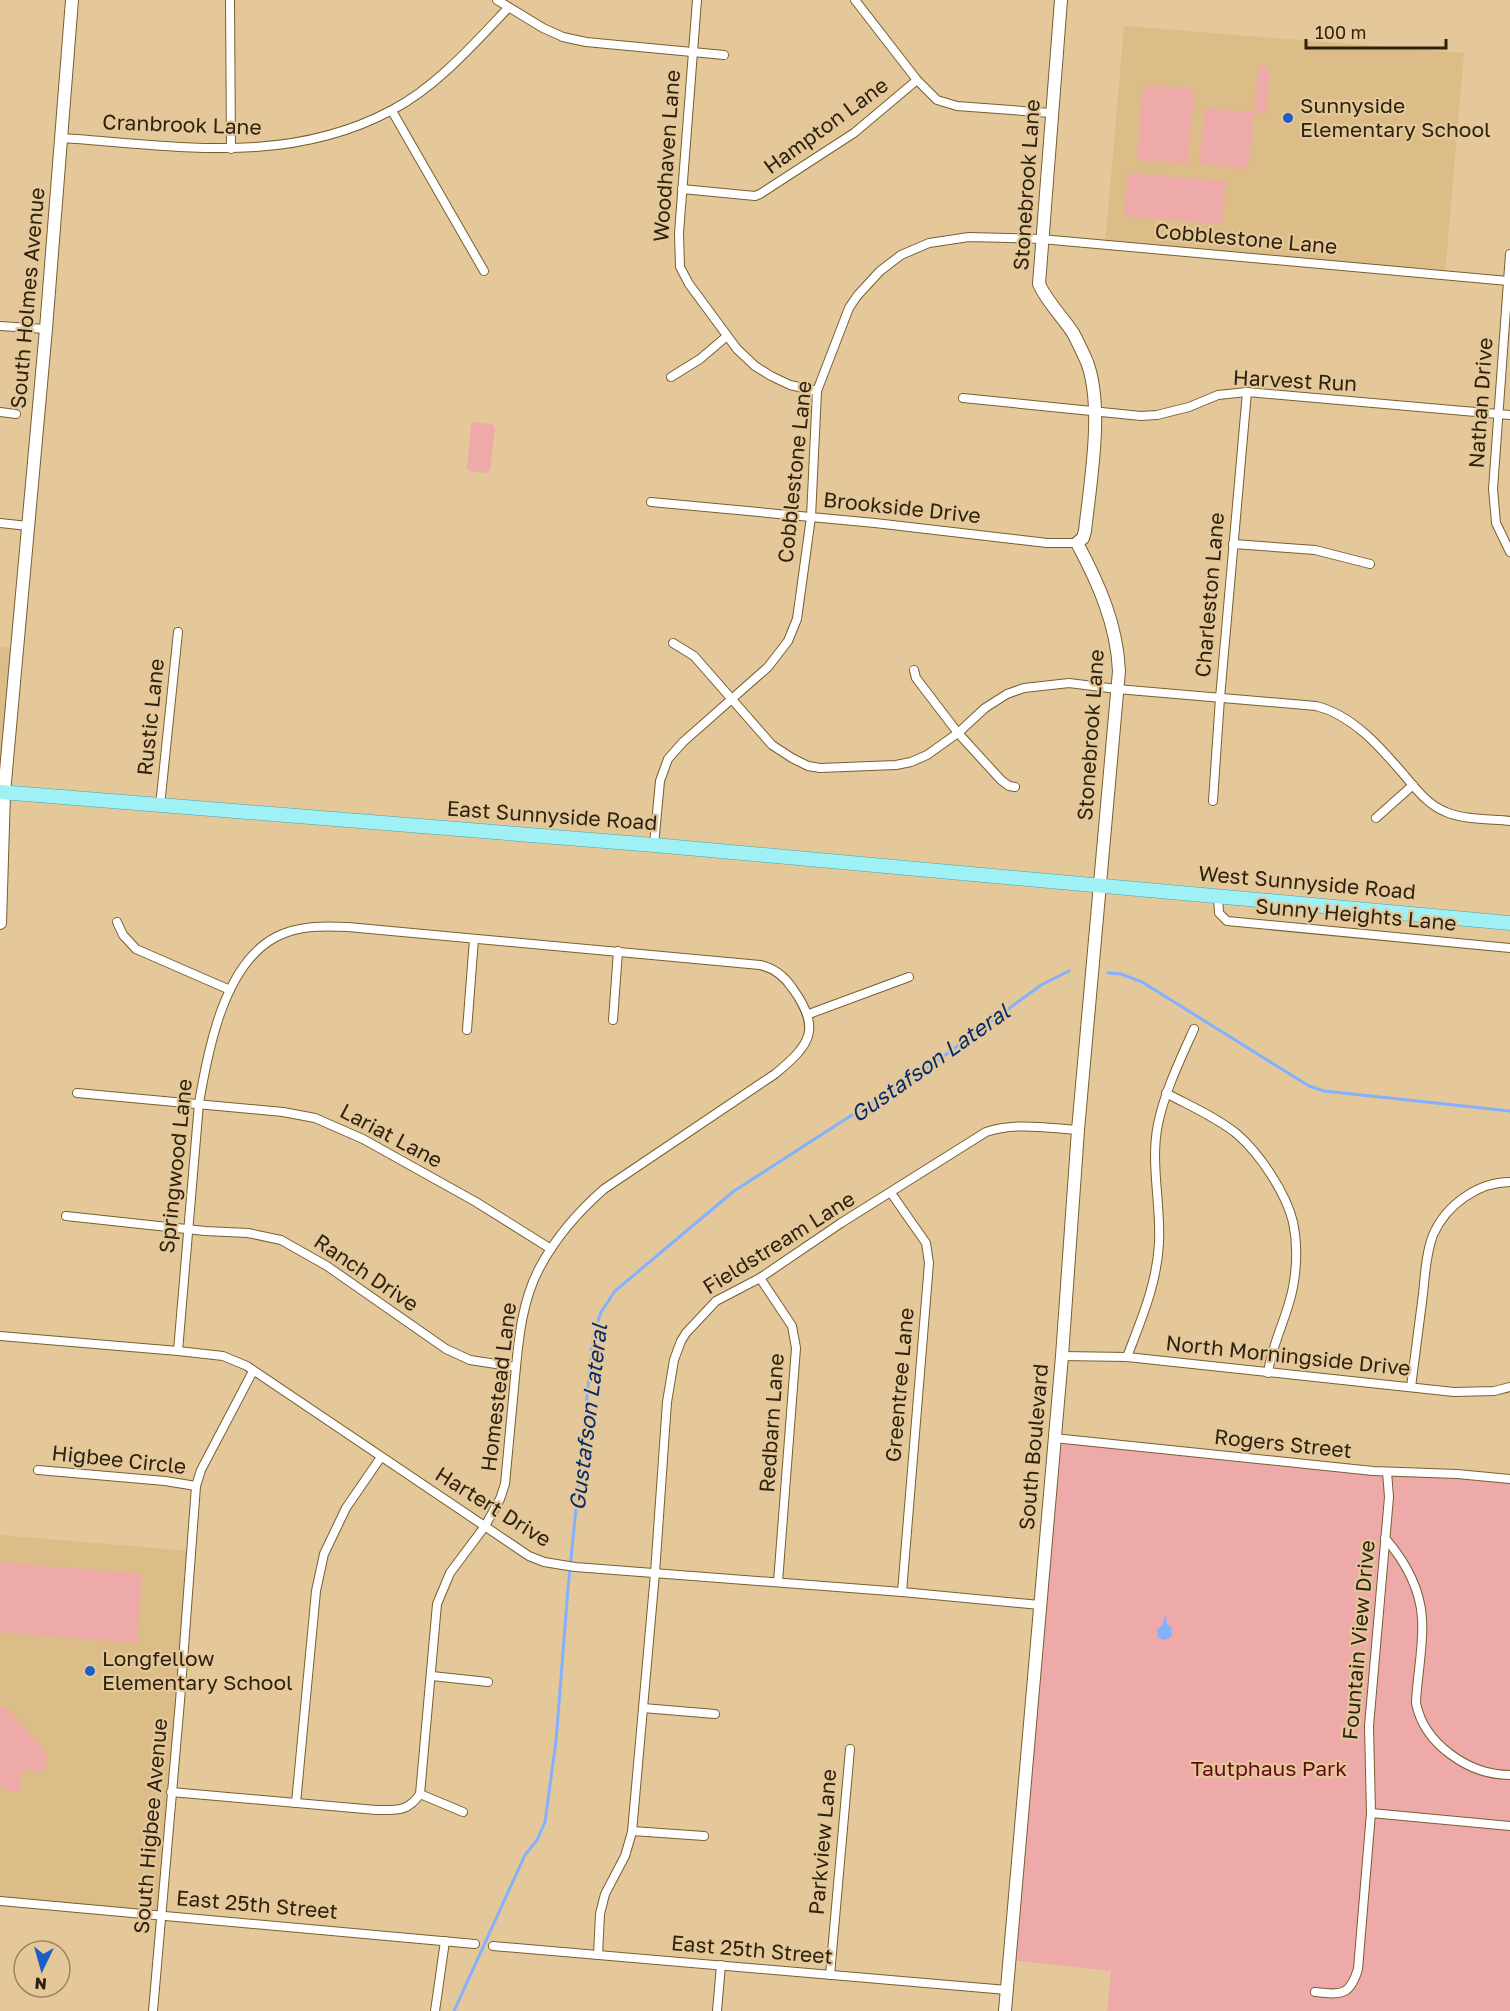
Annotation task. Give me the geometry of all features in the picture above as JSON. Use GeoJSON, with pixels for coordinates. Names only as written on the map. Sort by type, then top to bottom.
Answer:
{"type":"FeatureCollection","features":[{"type":"Feature","properties":{"kind":"main road","name":"East Sunnyside Road"},"geometry":{"type":"LineString","coordinates":[[2,792],[654,845],[1100,887]]}},
{"type":"Feature","properties":{"kind":"main road","name":"West Sunnyside Road"},"geometry":{"type":"LineString","coordinates":[[1100,887],[1510,923]]}},
{"type":"Feature","properties":{"kind":"street","name":"South Holmes Avenue"},"geometry":{"type":"LineString","coordinates":[[0,923],[2,792],[46,329],[72,0]]}},
{"type":"Feature","properties":{"kind":"street"},"geometry":{"type":"LineString","coordinates":[[230,0],[231,149]]}},
{"type":"Feature","properties":{"kind":"street"},"geometry":{"type":"LineString","coordinates":[[497,0],[543,28],[563,37],[586,42],[724,55]]}},
{"type":"Feature","properties":{"kind":"street","name":"Woodhaven Lane"},"geometry":{"type":"LineString","coordinates":[[697,0],[679,232],[680,267],[689,284],[728,336],[755,366],[790,385],[817,391]]}},
{"type":"Feature","properties":{"kind":"street"},"geometry":{"type":"LineString","coordinates":[[855,0],[916,80],[937,100],[946,104],[1051,113]]}},
{"type":"Feature","properties":{"kind":"street","name":"Stonebrook Lane"},"geometry":{"type":"LineString","coordinates":[[1061,0],[1039,284],[1043,294],[1073,333],[1087,363],[1092,384],[1094,440],[1085,531],[1083,538],[1077,543],[1104,600],[1118,651],[1117,689],[1100,887]]}},
{"type":"Feature","properties":{"kind":"street","name":"Cranbrook Lane"},"geometry":{"type":"LineString","coordinates":[[61,138],[231,149],[301,143],[342,131],[392,111],[433,81],[459,58],[508,8]]}},
{"type":"Feature","properties":{"kind":"street","name":"Hampton Lane"},"geometry":{"type":"LineString","coordinates":[[682,189],[754,196],[760,194],[854,133],[916,80]]}},
{"type":"Feature","properties":{"kind":"street"},"geometry":{"type":"LineString","coordinates":[[392,111],[484,271]]}},
{"type":"Feature","properties":{"kind":"street","name":"Cobblestone Lane"},"geometry":{"type":"LineString","coordinates":[[654,845],[660,781],[668,759],[683,742],[768,667],[794,630],[811,517],[817,391],[853,302],[879,271],[901,255],[914,248],[947,239],[969,237],[1041,239],[1508,281]]}},
{"type":"Feature","properties":{"kind":"street","name":"Nathan Drive"},"geometry":{"type":"LineString","coordinates":[[1510,254],[1493,489],[1496,523],[1510,552]]}},
{"type":"Feature","properties":{"kind":"street"},"geometry":{"type":"LineString","coordinates":[[0,326],[46,329]]}},
{"type":"Feature","properties":{"kind":"street"},"geometry":{"type":"LineString","coordinates":[[671,377],[700,359],[728,336]]}},
{"type":"Feature","properties":{"kind":"street","name":"Harvest Run"},"geometry":{"type":"LineString","coordinates":[[963,398],[1128,416],[1157,415],[1190,407],[1218,395],[1247,392],[1510,415]]}},
{"type":"Feature","properties":{"kind":"street","name":"Charleston Lane"},"geometry":{"type":"LineString","coordinates":[[1213,801],[1247,392]]}},
{"type":"Feature","properties":{"kind":"street"},"geometry":{"type":"LineString","coordinates":[[0,412],[15,414]]}},
{"type":"Feature","properties":{"kind":"street","name":"Brookside Drive"},"geometry":{"type":"LineString","coordinates":[[651,502],[1047,543],[1077,543]]}},
{"type":"Feature","properties":{"kind":"street"},"geometry":{"type":"LineString","coordinates":[[0,523],[28,526]]}},
{"type":"Feature","properties":{"kind":"street"},"geometry":{"type":"LineString","coordinates":[[1233,544],[1315,550],[1370,564]]}},
{"type":"Feature","properties":{"kind":"street","name":"Rustic Lane"},"geometry":{"type":"LineString","coordinates":[[160,806],[178,632]]}},
{"type":"Feature","properties":{"kind":"street"},"geometry":{"type":"LineString","coordinates":[[674,643],[694,657],[772,745],[808,766],[820,768],[896,765],[911,762],[927,755],[958,733],[985,708],[1015,691],[1046,684],[1088,684],[1117,689],[1316,706],[1328,709],[1338,713],[1366,735],[1429,802],[1446,812],[1510,821]]}},
{"type":"Feature","properties":{"kind":"street"},"geometry":{"type":"LineString","coordinates":[[915,670],[916,678],[958,733],[1000,780],[1015,787]]}},
{"type":"Feature","properties":{"kind":"street"},"geometry":{"type":"LineString","coordinates":[[1376,818],[1413,785]]}},
{"type":"Feature","properties":{"kind":"street","name":"South Boulevard"},"geometry":{"type":"LineString","coordinates":[[1005,2011],[1100,887]]}},
{"type":"Feature","properties":{"kind":"street","name":"Sunny Heights Lane"},"geometry":{"type":"LineString","coordinates":[[1218,896],[1219,913],[1227,921],[1510,948]]}},
{"type":"Feature","properties":{"kind":"street"},"geometry":{"type":"LineString","coordinates":[[117,922],[123,935],[136,949],[230,990]]}},
{"type":"Feature","properties":{"kind":"street","name":"Springwood Lane"},"geometry":{"type":"LineString","coordinates":[[178,1351],[199,1103],[205,1068],[215,1029],[230,990],[253,954],[276,937],[298,928],[348,927],[770,967],[787,980],[809,1018]]}},
{"type":"Feature","properties":{"kind":"street"},"geometry":{"type":"LineString","coordinates":[[467,1030],[474,939]]}},
{"type":"Feature","properties":{"kind":"street"},"geometry":{"type":"LineString","coordinates":[[613,1020],[618,951]]}},
{"type":"Feature","properties":{"kind":"street"},"geometry":{"type":"LineString","coordinates":[[809,1018],[909,977]]}},
{"type":"Feature","properties":{"kind":"street","name":"Homestead Lane"},"geometry":{"type":"LineString","coordinates":[[420,1794],[437,1604],[450,1573],[485,1526],[500,1499],[505,1484],[521,1318],[531,1285],[551,1249],[584,1206],[604,1189],[775,1074],[798,1055],[807,1039],[809,1018]]}},
{"type":"Feature","properties":{"kind":"street"},"geometry":{"type":"LineString","coordinates":[[1126,1358],[1151,1295],[1158,1263],[1155,1152],[1158,1125],[1166,1093],[1194,1029]]}},
{"type":"Feature","properties":{"kind":"street","name":"Lariat Lane"},"geometry":{"type":"LineString","coordinates":[[77,1093],[199,1103],[283,1112],[315,1118],[363,1138],[551,1249]]}},
{"type":"Feature","properties":{"kind":"street"},"geometry":{"type":"LineString","coordinates":[[1166,1093],[1217,1120],[1253,1149],[1267,1167],[1292,1220],[1296,1242],[1294,1281],[1290,1302],[1269,1362],[1268,1373]]}},
{"type":"Feature","properties":{"kind":"street","name":"Fieldstream Lane"},"geometry":{"type":"LineString","coordinates":[[598,1955],[600,1914],[605,1894],[625,1856],[632,1831],[655,1573],[667,1402],[674,1360],[686,1333],[716,1301],[760,1278],[986,1132],[999,1127],[1016,1126],[1078,1130]]}},
{"type":"Feature","properties":{"kind":"street"},"geometry":{"type":"LineString","coordinates":[[1411,1387],[1432,1237],[1439,1223],[1459,1201],[1490,1185],[1510,1182]]}},
{"type":"Feature","properties":{"kind":"street","name":"Greentree Lane"},"geometry":{"type":"LineString","coordinates":[[891,1193],[926,1243],[929,1263],[902,1592]]}},
{"type":"Feature","properties":{"kind":"street","name":"Ranch Drive"},"geometry":{"type":"LineString","coordinates":[[66,1216],[249,1233],[281,1240],[327,1266],[446,1349],[470,1360],[516,1367]]}},
{"type":"Feature","properties":{"kind":"street","name":"Redbarn Lane"},"geometry":{"type":"LineString","coordinates":[[760,1278],[792,1326],[796,1348],[778,1582]]}},
{"type":"Feature","properties":{"kind":"street","name":"Hartert Drive"},"geometry":{"type":"LineString","coordinates":[[0,1336],[223,1356],[247,1366],[530,1556],[544,1562],[575,1567],[1040,1605]]}},
{"type":"Feature","properties":{"kind":"street","name":"North Morningside Drive"},"geometry":{"type":"LineString","coordinates":[[1062,1356],[1126,1358],[1454,1392],[1475,1393],[1510,1387]]}},
{"type":"Feature","properties":{"kind":"street","name":"South Higbee Avenue"},"geometry":{"type":"LineString","coordinates":[[153,2011],[195,1486],[201,1470],[253,1371]]}},
{"type":"Feature","properties":{"kind":"street","name":"Rogers Street"},"geometry":{"type":"LineString","coordinates":[[1054,1438],[1387,1472],[1457,1474],[1510,1479]]}},
{"type":"Feature","properties":{"kind":"street"},"geometry":{"type":"LineString","coordinates":[[296,1803],[316,1591],[324,1554],[346,1508],[381,1457]]}},
{"type":"Feature","properties":{"kind":"street","name":"Higbee Circle"},"geometry":{"type":"LineString","coordinates":[[38,1470],[165,1481],[195,1486]]}},
{"type":"Feature","properties":{"kind":"street","name":"Fountain View Drive"},"geometry":{"type":"LineString","coordinates":[[1315,1992],[1331,1994],[1346,1991],[1354,1983],[1356,1976],[1362,1932],[1371,1814],[1369,1726],[1389,1497],[1387,1472]]}},
{"type":"Feature","properties":{"kind":"street"},"geometry":{"type":"LineString","coordinates":[[1385,1538],[1404,1564],[1413,1582],[1420,1605],[1422,1630],[1416,1702],[1421,1719],[1428,1732],[1448,1752],[1487,1772],[1510,1775]]}},
{"type":"Feature","properties":{"kind":"street"},"geometry":{"type":"LineString","coordinates":[[432,1676],[488,1682]]}},
{"type":"Feature","properties":{"kind":"street"},"geometry":{"type":"LineString","coordinates":[[643,1708],[715,1714]]}},
{"type":"Feature","properties":{"kind":"street","name":"Parkview Lane"},"geometry":{"type":"LineString","coordinates":[[830,1975],[850,1749]]}},
{"type":"Feature","properties":{"kind":"street"},"geometry":{"type":"LineString","coordinates":[[171,1792],[376,1810],[400,1810],[415,1803],[420,1794],[462,1812]]}},
{"type":"Feature","properties":{"kind":"street"},"geometry":{"type":"LineString","coordinates":[[1371,1814],[1510,1826]]}},
{"type":"Feature","properties":{"kind":"street"},"geometry":{"type":"LineString","coordinates":[[632,1831],[704,1836]]}},
{"type":"Feature","properties":{"kind":"street","name":"East 25th Street"},"geometry":{"type":"LineString","coordinates":[[0,1901],[475,1944]]}},
{"type":"Feature","properties":{"kind":"street"},"geometry":{"type":"LineString","coordinates":[[435,2011],[445,1941]]}},
{"type":"Feature","properties":{"kind":"street","name":"East 25th Street"},"geometry":{"type":"LineString","coordinates":[[493,1946],[1007,1990]]}},
{"type":"Feature","properties":{"kind":"street"},"geometry":{"type":"LineString","coordinates":[[717,2011],[721,1965]]}},
{"type":"Feature","properties":{"kind":"shaded area","name":"Sunnyside Elementary School"},"geometry":{"type":"Polygon","coordinates":[[[1124,26],[1464,53],[1445,275],[1105,245],[1124,26]]]}},
{"type":"Feature","properties":{"kind":"shaded area"},"geometry":{"type":"Polygon","coordinates":[[[0,647],[17,648],[0,792],[0,647]]]}},
{"type":"Feature","properties":{"kind":"shaded area","name":"Longfellow Elementary School"},"geometry":{"type":"Polygon","coordinates":[[[0,1535],[191,1551],[161,1914],[0,1901],[0,1535]]]}},
{"type":"Feature","properties":{"kind":"green space"},"geometry":{"type":"Polygon","coordinates":[[[1258,66],[1270,67],[1266,114],[1254,113],[1248,169],[1199,164],[1205,108],[1254,112],[1258,66]]]}},
{"type":"Feature","properties":{"kind":"green space"},"geometry":{"type":"Polygon","coordinates":[[[1143,85],[1194,89],[1188,164],[1137,160],[1143,85]]]}},
{"type":"Feature","properties":{"kind":"green space"},"geometry":{"type":"Polygon","coordinates":[[[1128,173],[1226,181],[1222,224],[1124,216],[1128,173]]]}},
{"type":"Feature","properties":{"kind":"green space"},"geometry":{"type":"Polygon","coordinates":[[[474,422],[492,424],[495,428],[490,470],[487,473],[469,471],[467,468],[471,425],[474,422]]]}},
{"type":"Feature","properties":{"kind":"green space","name":"Tautphaus Park"},"geometry":{"type":"Polygon","coordinates":[[[1054,1438],[1155,1450],[1510,1479],[1510,2011],[1107,2011],[1111,1971],[1009,1960],[1054,1438]]]}},
{"type":"Feature","properties":{"kind":"green space"},"geometry":{"type":"Polygon","coordinates":[[[0,1562],[142,1574],[137,1643],[0,1632],[0,1562]]]}},
{"type":"Feature","properties":{"kind":"green space"},"geometry":{"type":"Polygon","coordinates":[[[0,1707],[7,1708],[47,1754],[45,1772],[22,1770],[20,1792],[4,1790],[0,1786],[0,1707]]]}},
{"type":"Feature","properties":{"kind":"water"},"geometry":{"type":"Polygon","coordinates":[[[1166,1616],[1172,1634],[1170,1638],[1163,1640],[1158,1637],[1157,1630],[1163,1624],[1166,1616]]]}},
{"type":"Feature","properties":{"kind":"waterway","name":"Gustafson Lateral"},"geometry":{"type":"LineString","coordinates":[[454,2011],[525,1855],[537,1840],[545,1822],[556,1741],[568,1589],[593,1337],[601,1312],[615,1291],[734,1191],[852,1115],[906,1084],[1041,985],[1069,971]]}},
{"type":"Feature","properties":{"kind":"waterway","name":"Gustafson Lateral"},"geometry":{"type":"LineString","coordinates":[[1108,973],[1121,974],[1142,982],[1309,1086],[1324,1091],[1510,1111]]}},
{"type":"Feature","properties":{"kind":"place","name":"Sunnyside Elementary School"},"geometry":{"type":"Point","coordinates":[1288,118]}},
{"type":"Feature","properties":{"kind":"place","name":"Longfellow Elementary School"},"geometry":{"type":"Point","coordinates":[90,1671]}}]}
